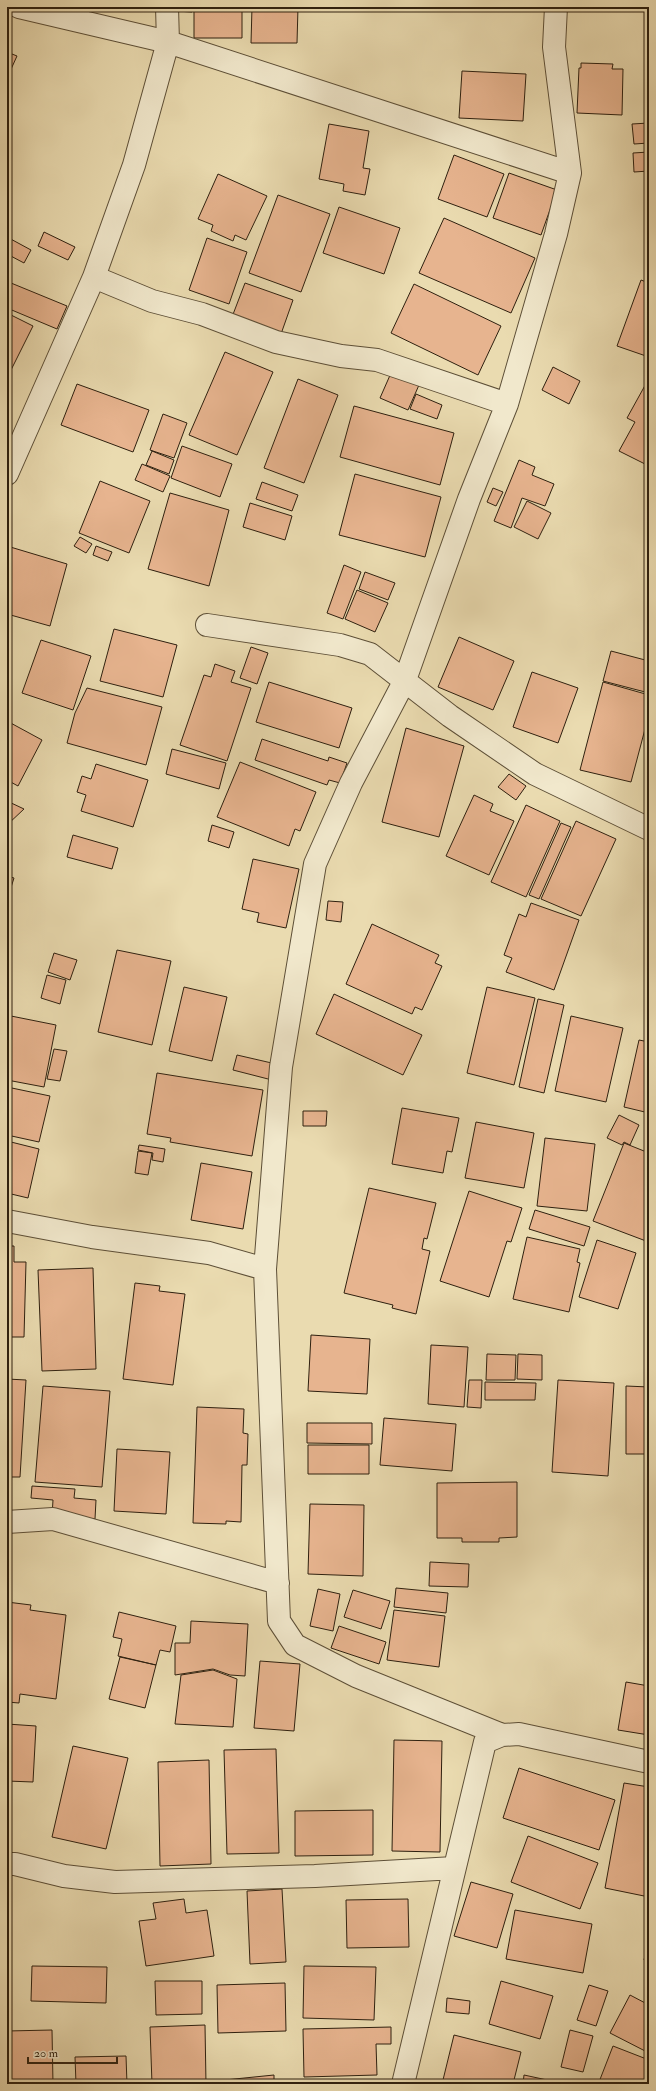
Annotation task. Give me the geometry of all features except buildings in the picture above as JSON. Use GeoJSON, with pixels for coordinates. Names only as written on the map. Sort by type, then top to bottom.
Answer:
{"type":"FeatureCollection","features":[{"type":"Feature","properties":{"kind":"street"},"geometry":{"type":"LineString","coordinates":[[20,7],[168,42],[570,173]]}},
{"type":"Feature","properties":{"kind":"street"},"geometry":{"type":"LineString","coordinates":[[7,474],[94,277],[134,165],[168,42],[167,7]]}},
{"type":"Feature","properties":{"kind":"street"},"geometry":{"type":"LineString","coordinates":[[502,1735],[356,1676],[295,1645],[279,1621],[265,1269],[281,1067],[315,864],[351,783],[406,680],[469,500],[507,404],[556,234],[570,173],[554,47],[556,7]]}},
{"type":"Feature","properties":{"kind":"street"},"geometry":{"type":"LineString","coordinates":[[94,277],[152,301],[202,314],[276,342],[341,356],[377,360],[507,404]]}},
{"type":"Feature","properties":{"kind":"street"},"geometry":{"type":"LineString","coordinates":[[207,625],[348,648],[370,654],[406,680],[450,716],[535,774],[649,829]]}},
{"type":"Feature","properties":{"kind":"street"},"geometry":{"type":"LineString","coordinates":[[7,1221],[92,1238],[208,1253],[265,1269]]}},
{"type":"Feature","properties":{"kind":"street"},"geometry":{"type":"LineString","coordinates":[[7,1522],[53,1519],[278,1583]]}},
{"type":"Feature","properties":{"kind":"street"},"geometry":{"type":"LineString","coordinates":[[403,2084],[485,1742],[502,1735],[518,1734],[649,1762]]}},
{"type":"Feature","properties":{"kind":"street"},"geometry":{"type":"LineString","coordinates":[[7,1864],[15,1864],[64,1876],[115,1882],[315,1876],[454,1868]]}}]}
